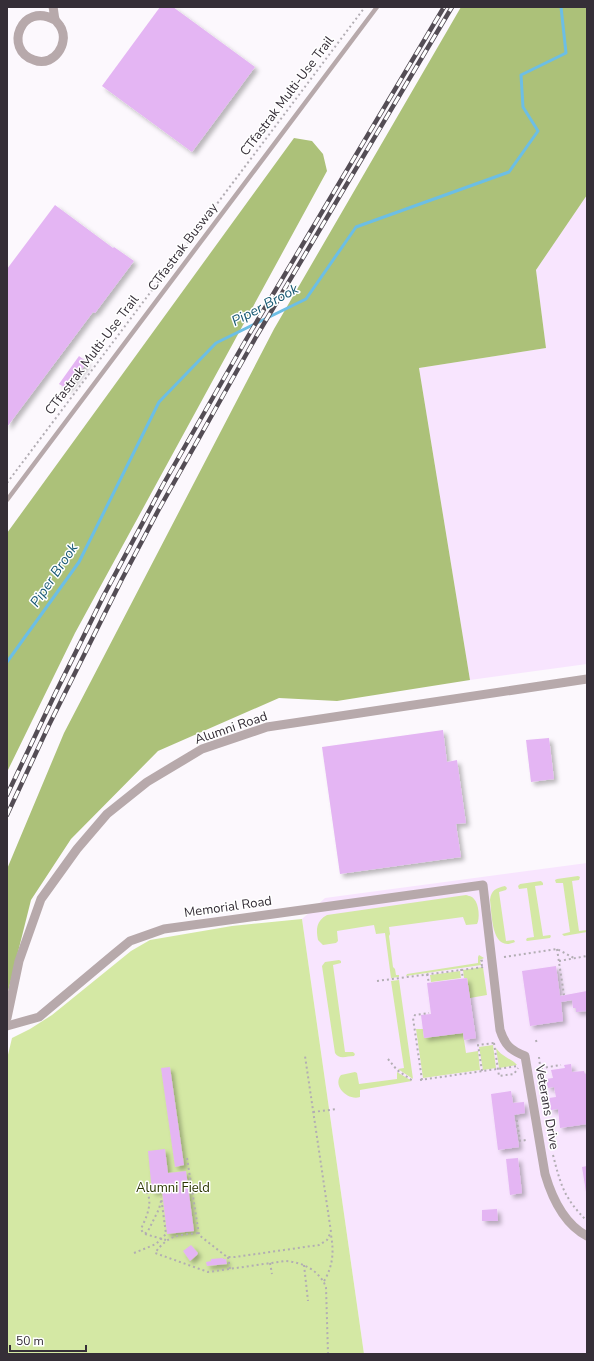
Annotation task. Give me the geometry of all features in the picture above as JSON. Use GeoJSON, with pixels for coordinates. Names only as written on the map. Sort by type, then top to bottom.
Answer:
{"type":"FeatureCollection","features":[{"type":"Feature","properties":{"kind":"street"},"geometry":{"type":"LineString","coordinates":[[53,7],[55,20],[60,26],[63,34],[64,42],[61,49],[49,60],[43,61],[36,61],[24,54],[18,42],[18,35],[24,23],[29,18],[42,15],[55,20]]}},
{"type":"Feature","properties":{"kind":"street","name":"Alumni Road"},"geometry":{"type":"LineString","coordinates":[[7,1018],[19,961],[41,899],[77,849],[107,814],[147,782],[202,749],[267,727],[587,679]]}},
{"type":"Feature","properties":{"kind":"street","name":"Memorial Road"},"geometry":{"type":"LineString","coordinates":[[7,1026],[39,1018],[113,954],[130,941],[145,935],[164,930],[483,885]]}},
{"type":"Feature","properties":{"kind":"street","name":"Veterans Drive"},"geometry":{"type":"LineString","coordinates":[[483,885],[500,1030],[503,1040],[508,1047],[525,1056],[545,1174],[551,1192],[560,1210],[580,1232],[587,1236]]}},
{"type":"Feature","properties":{"kind":"lane","name":"CTfastrak Busway"},"geometry":{"type":"LineString","coordinates":[[7,500],[377,7]]}},
{"type":"Feature","properties":{"kind":"path","name":"CTfastrak Multi-Use Trail"},"geometry":{"type":"LineString","coordinates":[[7,483],[365,7]]}},
{"type":"Feature","properties":{"kind":"path"},"geometry":{"type":"LineString","coordinates":[[504,957],[557,949],[574,958]]}},
{"type":"Feature","properties":{"kind":"path"},"geometry":{"type":"LineString","coordinates":[[557,949],[564,995]]}},
{"type":"Feature","properties":{"kind":"path"},"geometry":{"type":"LineString","coordinates":[[559,961],[587,956]]}},
{"type":"Feature","properties":{"kind":"path"},"geometry":{"type":"LineString","coordinates":[[377,982],[484,966]]}},
{"type":"Feature","properties":{"kind":"path"},"geometry":{"type":"LineString","coordinates":[[461,969],[463,978]]}},
{"type":"Feature","properties":{"kind":"path"},"geometry":{"type":"LineString","coordinates":[[428,974],[429,983]]}},
{"type":"Feature","properties":{"kind":"path"},"geometry":{"type":"LineString","coordinates":[[429,1013],[415,1015],[413,1018],[421,1080],[521,1066]]}},
{"type":"Feature","properties":{"kind":"path"},"geometry":{"type":"LineString","coordinates":[[536,1040],[537,1044]]}},
{"type":"Feature","properties":{"kind":"path"},"geometry":{"type":"LineString","coordinates":[[482,1071],[478,1045],[494,1043]]}},
{"type":"Feature","properties":{"kind":"path"},"geometry":{"type":"LineString","coordinates":[[305,1056],[333,1252],[329,1273],[324,1281]]}},
{"type":"Feature","properties":{"kind":"path"},"geometry":{"type":"LineString","coordinates":[[539,1057],[546,1122]]}},
{"type":"Feature","properties":{"kind":"path"},"geometry":{"type":"LineString","coordinates":[[388,1059],[397,1070],[413,1081]]}},
{"type":"Feature","properties":{"kind":"path"},"geometry":{"type":"LineString","coordinates":[[534,1069],[561,1065]]}},
{"type":"Feature","properties":{"kind":"path"},"geometry":{"type":"LineString","coordinates":[[313,1112],[337,1108]]}},
{"type":"Feature","properties":{"kind":"path"},"geometry":{"type":"LineString","coordinates":[[516,1115],[520,1141],[526,1140]]}},
{"type":"Feature","properties":{"kind":"path"},"geometry":{"type":"LineString","coordinates":[[553,1156],[557,1174],[563,1190],[571,1204],[587,1221]]}},
{"type":"Feature","properties":{"kind":"path"},"geometry":{"type":"LineString","coordinates":[[188,1158],[198,1233],[228,1257],[235,1258],[319,1244],[327,1240],[330,1234]]}},
{"type":"Feature","properties":{"kind":"path"},"geometry":{"type":"LineString","coordinates":[[147,1192],[149,1206],[141,1231],[145,1234],[166,1240]]}},
{"type":"Feature","properties":{"kind":"path"},"geometry":{"type":"LineString","coordinates":[[134,1253],[156,1244],[163,1239],[166,1234],[161,1197]]}},
{"type":"Feature","properties":{"kind":"path"},"geometry":{"type":"LineString","coordinates":[[145,1234],[156,1216],[161,1201]]}},
{"type":"Feature","properties":{"kind":"path"},"geometry":{"type":"LineString","coordinates":[[198,1233],[175,1236],[166,1240],[155,1253],[208,1272],[292,1261],[304,1265],[314,1271],[324,1281],[326,1287],[328,1354]]}},
{"type":"Feature","properties":{"kind":"path"},"geometry":{"type":"LineString","coordinates":[[228,1257],[230,1269]]}},
{"type":"Feature","properties":{"kind":"path"},"geometry":{"type":"LineString","coordinates":[[270,1263],[272,1274]]}},
{"type":"Feature","properties":{"kind":"path"},"geometry":{"type":"LineString","coordinates":[[304,1265],[308,1301]]}},
{"type":"Feature","properties":{"kind":"shaded area"},"geometry":{"type":"Polygon","coordinates":[[[587,195],[587,664],[470,680],[419,368],[546,348],[536,270],[587,195]]]}},
{"type":"Feature","properties":{"kind":"shaded area"},"geometry":{"type":"Polygon","coordinates":[[[587,863],[587,1354],[364,1354],[302,919],[325,898],[587,863]]]}},
{"type":"Feature","properties":{"kind":"green space"},"geometry":{"type":"Polygon","coordinates":[[[461,7],[587,7],[587,195],[536,270],[546,348],[419,368],[470,680],[337,701],[279,698],[158,751],[71,839],[31,900],[7,996],[7,869],[64,733],[274,329],[461,7]]]}},
{"type":"Feature","properties":{"kind":"green space"},"geometry":{"type":"Polygon","coordinates":[[[294,138],[312,141],[323,154],[327,171],[75,633],[7,772],[7,533],[294,138]]]}},
{"type":"Feature","properties":{"kind":"green space"},"geometry":{"type":"Polygon","coordinates":[[[578,876],[580,877],[579,880],[572,881],[579,931],[587,930],[587,932],[564,936],[562,934],[570,932],[563,883],[556,883],[555,880],[578,876]]]}},
{"type":"Feature","properties":{"kind":"green space"},"geometry":{"type":"Polygon","coordinates":[[[541,881],[543,885],[535,886],[543,936],[551,936],[550,938],[527,941],[527,938],[534,937],[527,888],[519,889],[518,886],[520,884],[541,881]]]}},
{"type":"Feature","properties":{"kind":"green space"},"geometry":{"type":"Polygon","coordinates":[[[505,886],[507,888],[506,890],[499,892],[506,941],[514,940],[515,942],[507,944],[501,942],[494,930],[490,900],[494,890],[505,886]]]}},
{"type":"Feature","properties":{"kind":"green space"},"geometry":{"type":"Polygon","coordinates":[[[466,895],[472,897],[476,901],[479,915],[477,924],[466,925],[463,917],[389,927],[393,967],[396,975],[399,975],[399,977],[391,978],[385,933],[376,934],[374,925],[337,931],[338,941],[336,943],[323,945],[318,940],[317,932],[319,923],[323,917],[327,915],[466,895]]]}},
{"type":"Feature","properties":{"kind":"green space","name":"Alumni Field"},"geometry":{"type":"Polygon","coordinates":[[[302,919],[364,1354],[7,1354],[7,1059],[12,1038],[52,1015],[131,951],[150,940],[232,926],[302,919]]]}},
{"type":"Feature","properties":{"kind":"green space"},"geometry":{"type":"Polygon","coordinates":[[[479,955],[484,958],[480,960],[481,965],[406,976],[407,974],[478,963],[479,955]]]}},
{"type":"Feature","properties":{"kind":"green space"},"geometry":{"type":"Polygon","coordinates":[[[339,960],[341,963],[333,965],[345,1052],[353,1052],[355,1054],[354,1056],[343,1057],[335,1053],[322,966],[325,962],[339,960]]]}},
{"type":"Feature","properties":{"kind":"green space"},"geometry":{"type":"Polygon","coordinates":[[[483,967],[487,995],[470,998],[467,978],[464,978],[463,970],[483,967]]]}},
{"type":"Feature","properties":{"kind":"green space"},"geometry":{"type":"Polygon","coordinates":[[[460,971],[461,978],[431,982],[430,975],[460,971]]]}},
{"type":"Feature","properties":{"kind":"green space"},"geometry":{"type":"Polygon","coordinates":[[[399,980],[413,1079],[398,1069],[404,1068],[391,981],[399,980]]]}},
{"type":"Feature","properties":{"kind":"green space"},"geometry":{"type":"Polygon","coordinates":[[[416,1029],[423,1029],[424,1038],[463,1033],[466,1053],[478,1051],[480,1070],[423,1078],[416,1029]]]}},
{"type":"Feature","properties":{"kind":"green space"},"geometry":{"type":"Polygon","coordinates":[[[493,1045],[496,1068],[483,1070],[479,1047],[493,1045]]]}},
{"type":"Feature","properties":{"kind":"green space"},"geometry":{"type":"Polygon","coordinates":[[[496,1048],[501,1054],[517,1065],[499,1068],[496,1048]]]}},
{"type":"Feature","properties":{"kind":"green space"},"geometry":{"type":"Polygon","coordinates":[[[355,1072],[357,1073],[359,1084],[397,1079],[397,1072],[412,1081],[360,1090],[360,1097],[355,1098],[346,1095],[338,1084],[341,1075],[355,1072]]]}},
{"type":"Feature","properties":{"kind":"building"},"geometry":{"type":"Polygon","coordinates":[[[160,7],[173,7],[255,67],[192,152],[102,86],[160,7]]]}},
{"type":"Feature","properties":{"kind":"building"},"geometry":{"type":"Polygon","coordinates":[[[55,205],[113,248],[114,247],[134,261],[95,313],[93,312],[7,427],[7,269],[55,205]]]}},
{"type":"Feature","properties":{"kind":"building"},"geometry":{"type":"Polygon","coordinates":[[[79,356],[87,362],[67,389],[59,384],[79,356]]]}},
{"type":"Feature","properties":{"kind":"building"},"geometry":{"type":"Polygon","coordinates":[[[443,730],[447,762],[457,760],[466,823],[456,824],[461,857],[340,874],[322,747],[443,730]]]}},
{"type":"Feature","properties":{"kind":"building"},"geometry":{"type":"Polygon","coordinates":[[[549,738],[554,779],[531,782],[526,740],[549,738]]]}},
{"type":"Feature","properties":{"kind":"building"},"geometry":{"type":"Polygon","coordinates":[[[556,966],[560,996],[587,991],[587,1011],[576,1012],[576,1008],[573,1008],[572,1000],[561,1002],[563,1021],[530,1026],[522,971],[556,966]]]}},
{"type":"Feature","properties":{"kind":"building"},"geometry":{"type":"Polygon","coordinates":[[[467,978],[476,1038],[464,1040],[463,1033],[424,1038],[421,1015],[431,1014],[427,983],[467,978]]]}},
{"type":"Feature","properties":{"kind":"building"},"geometry":{"type":"Polygon","coordinates":[[[571,1064],[572,1072],[584,1071],[585,1074],[587,1074],[587,1124],[560,1128],[558,1109],[551,1110],[549,1098],[556,1097],[554,1087],[548,1088],[546,1079],[553,1078],[551,1070],[565,1068],[564,1065],[571,1064]]]}},
{"type":"Feature","properties":{"kind":"building"},"geometry":{"type":"Polygon","coordinates":[[[170,1067],[184,1165],[175,1167],[161,1068],[170,1067]]]}},
{"type":"Feature","properties":{"kind":"building"},"geometry":{"type":"Polygon","coordinates":[[[511,1091],[513,1103],[524,1102],[525,1113],[514,1115],[519,1147],[498,1150],[491,1094],[511,1091]]]}},
{"type":"Feature","properties":{"kind":"building"},"geometry":{"type":"Polygon","coordinates":[[[165,1149],[168,1173],[186,1171],[194,1231],[167,1234],[162,1191],[152,1192],[148,1151],[165,1149]]]}},
{"type":"Feature","properties":{"kind":"building"},"geometry":{"type":"Polygon","coordinates":[[[518,1158],[522,1193],[510,1195],[506,1159],[518,1158]]]}},
{"type":"Feature","properties":{"kind":"building"},"geometry":{"type":"Polygon","coordinates":[[[587,1166],[587,1192],[586,1192],[582,1167],[587,1166]]]}},
{"type":"Feature","properties":{"kind":"building"},"geometry":{"type":"Polygon","coordinates":[[[497,1209],[498,1221],[482,1221],[482,1210],[497,1209]]]}},
{"type":"Feature","properties":{"kind":"building"},"geometry":{"type":"Polygon","coordinates":[[[191,1245],[198,1253],[190,1261],[183,1251],[191,1245]]]}},
{"type":"Feature","properties":{"kind":"building"},"geometry":{"type":"Polygon","coordinates":[[[211,1259],[226,1259],[227,1264],[207,1266],[206,1262],[211,1261],[211,1259]]]}},
{"type":"Feature","properties":{"kind":"waterway","name":"Piper Brook"},"geometry":{"type":"LineString","coordinates":[[7,662],[79,562],[159,402],[216,343],[306,299],[356,227],[509,172],[538,131],[523,107],[521,75],[566,53],[561,7]]}},
{"type":"Feature","properties":{"kind":"railway"},"geometry":{"type":"LineString","coordinates":[[7,795],[104,595],[164,483],[247,338],[444,7]]}},
{"type":"Feature","properties":{"kind":"railway"},"geometry":{"type":"LineString","coordinates":[[7,815],[49,725],[122,579],[159,509],[256,337],[452,7]]}}]}
